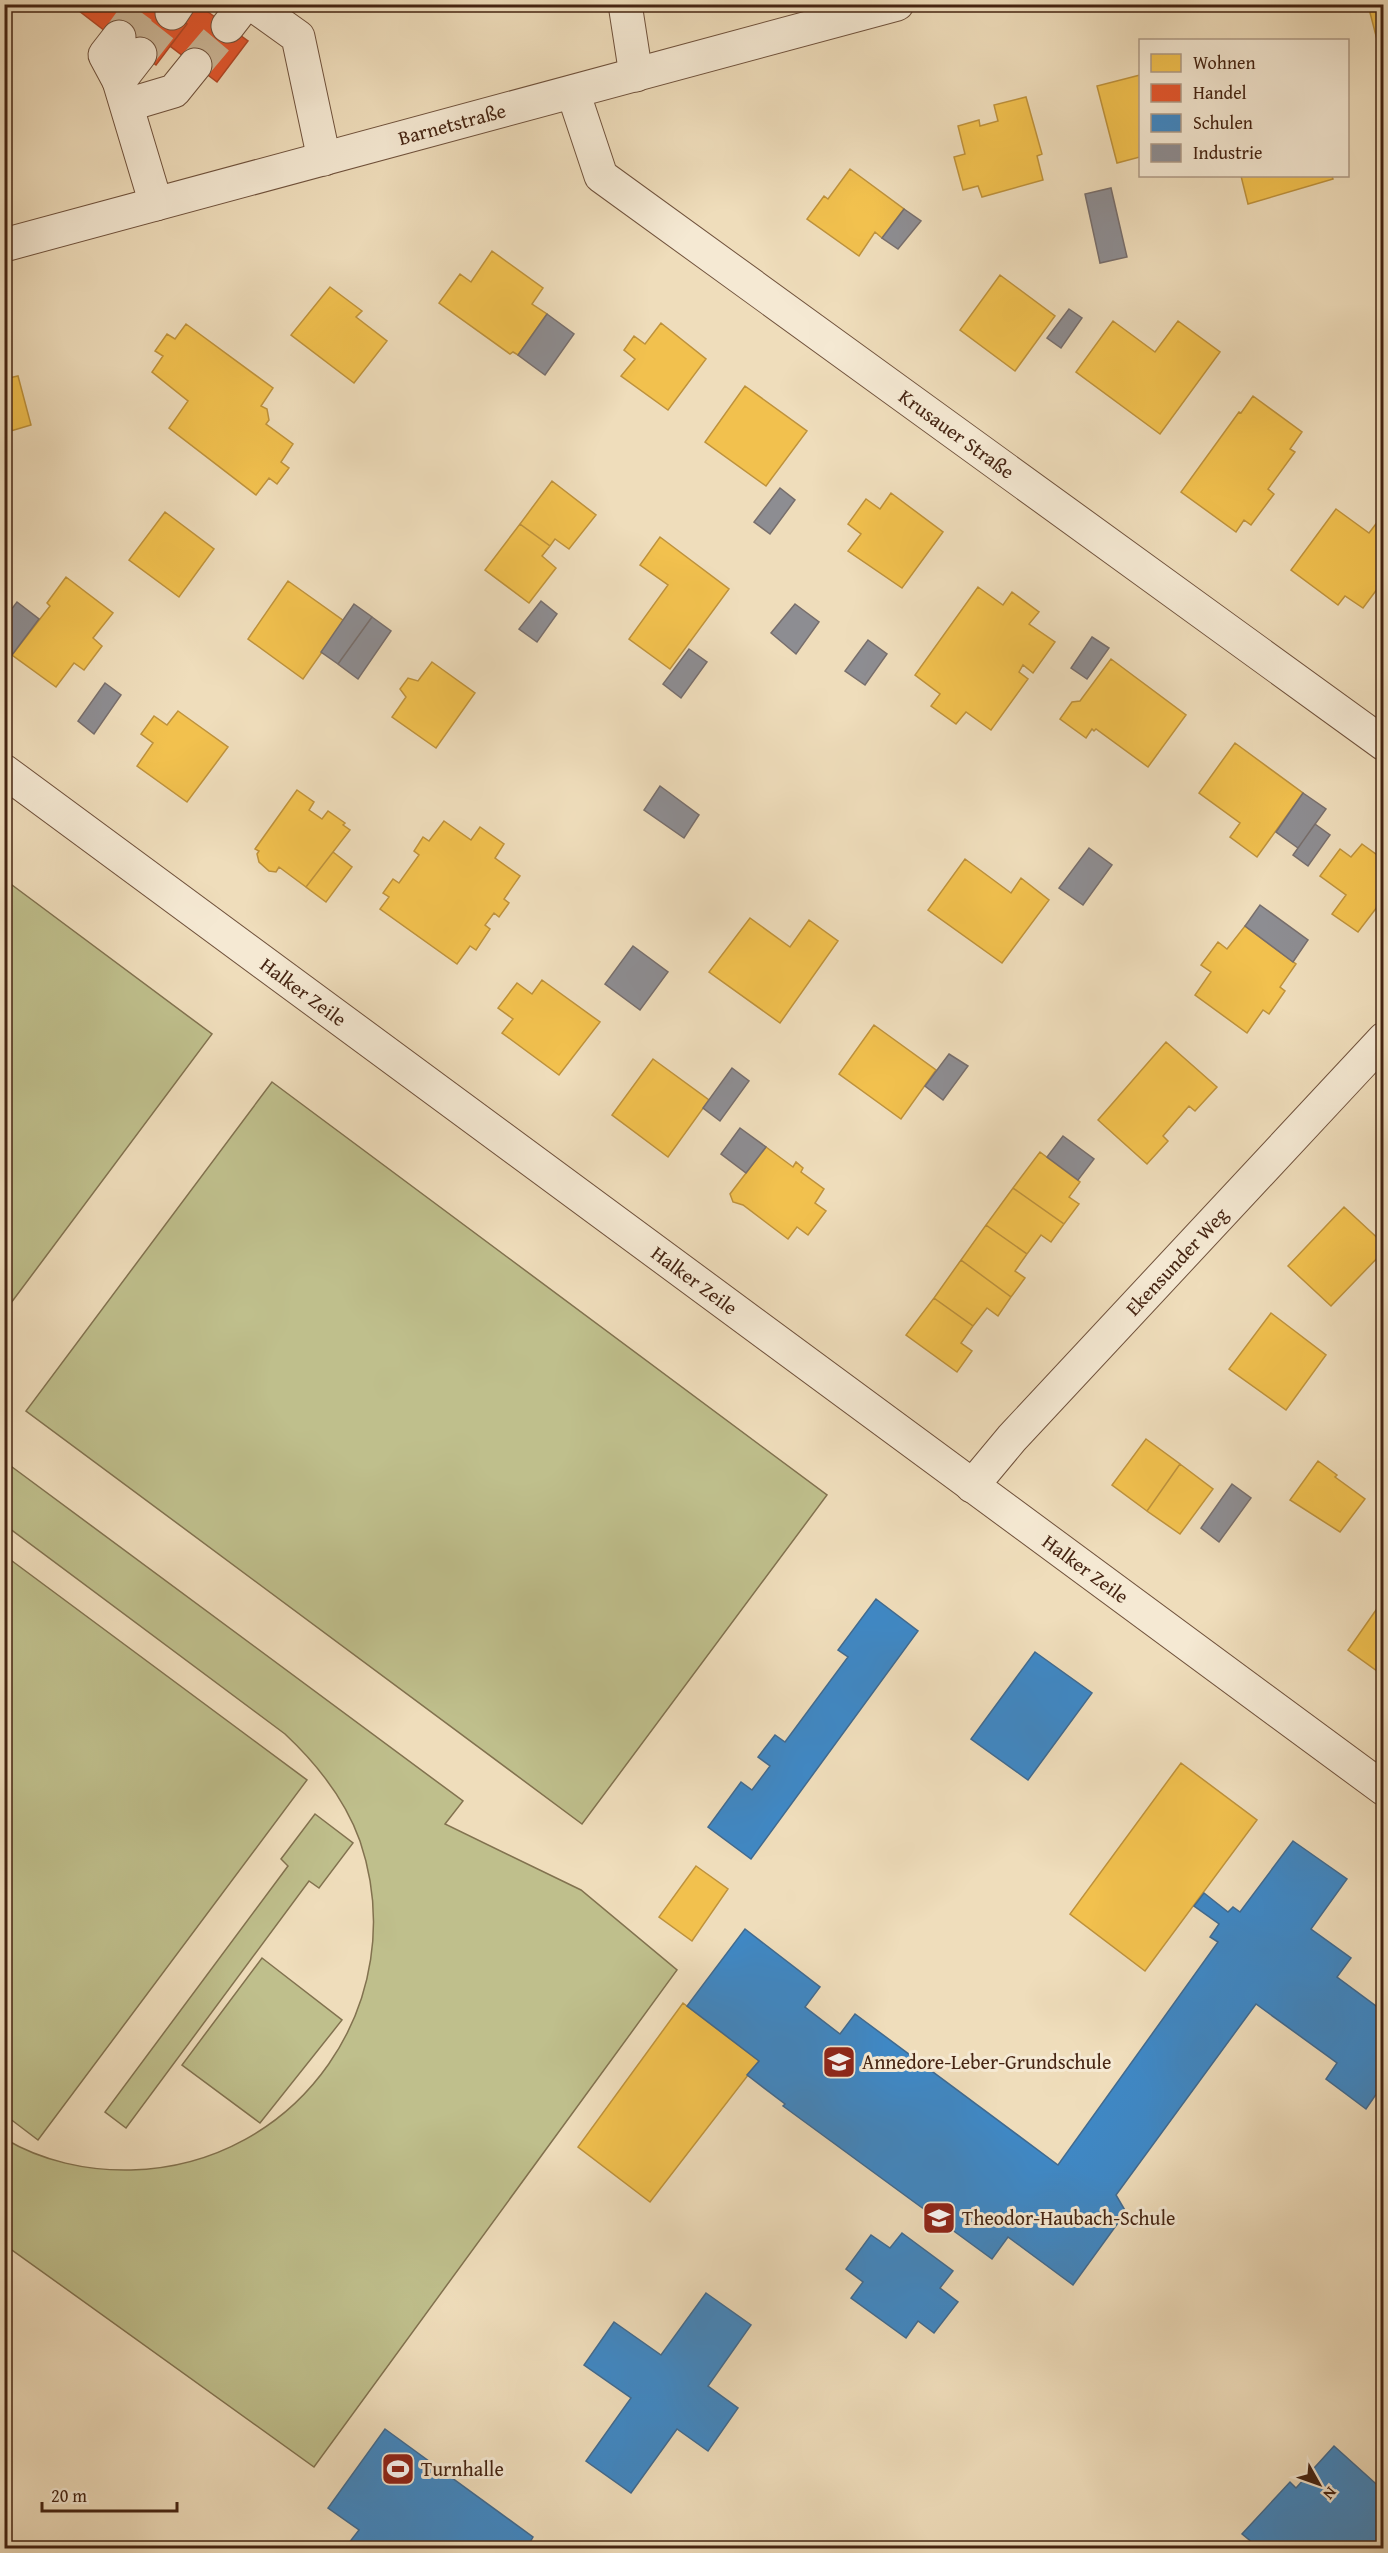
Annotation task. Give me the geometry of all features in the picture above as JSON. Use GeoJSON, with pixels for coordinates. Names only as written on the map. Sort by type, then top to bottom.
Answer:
{"type":"FeatureCollection","features":[{"type":"Feature","properties":{"kind":"street"},"geometry":{"type":"LineString","coordinates":[[252,4],[298,37],[324,159]]}},
{"type":"Feature","properties":{"kind":"street"},"geometry":{"type":"LineString","coordinates":[[625,4],[636,75]]}},
{"type":"Feature","properties":{"kind":"street","name":"Barnetstraße"},"geometry":{"type":"LineString","coordinates":[[4,245],[897,4]]}},
{"type":"Feature","properties":{"kind":"street"},"geometry":{"type":"LineString","coordinates":[[130,45],[105,56],[123,93],[156,204]]}},
{"type":"Feature","properties":{"kind":"street"},"geometry":{"type":"LineString","coordinates":[[123,93],[174,91],[195,65]]}},
{"type":"Feature","properties":{"kind":"street","name":"Krusauer Straße"},"geometry":{"type":"LineString","coordinates":[[573,92],[601,176],[1383,744]]}},
{"type":"Feature","properties":{"kind":"street","name":"Halker Zeile"},"geometry":{"type":"LineString","coordinates":[[4,771],[1383,1789]]}},
{"type":"Feature","properties":{"kind":"street","name":"Ekensunder Weg"},"geometry":{"type":"LineString","coordinates":[[972,1486],[1012,1438],[1383,1038]]}},
{"type":"Feature","properties":{"kind":"green space"},"geometry":{"type":"Polygon","coordinates":[[[4,879],[212,1034],[5,1311],[4,1311],[4,879]]]}},
{"type":"Feature","properties":{"kind":"green space"},"geometry":{"type":"Polygon","coordinates":[[[272,1082],[827,1495],[582,1824],[26,1411],[272,1082]]]}},
{"type":"Feature","properties":{"kind":"green space"},"geometry":{"type":"Polygon","coordinates":[[[4,1461],[463,1801],[445,1824],[581,1890],[677,1970],[314,2467],[5,2245],[5,2139],[34,2153],[65,2163],[98,2169],[131,2170],[191,2161],[245,2139],[292,2106],[329,2064],[356,2014],[371,1959],[373,1901],[360,1841],[354,1826],[338,1797],[319,1770],[285,1734],[5,1525],[4,1461]]]}},
{"type":"Feature","properties":{"kind":"green space"},"geometry":{"type":"Polygon","coordinates":[[[4,1555],[307,1780],[38,2140],[5,2115],[4,1555]]]}},
{"type":"Feature","properties":{"kind":"green space"},"geometry":{"type":"Polygon","coordinates":[[[315,1814],[353,1843],[319,1888],[309,1881],[126,2128],[105,2112],[288,1866],[281,1859],[315,1814]]]}},
{"type":"Feature","properties":{"kind":"green space"},"geometry":{"type":"Polygon","coordinates":[[[262,1958],[342,2020],[260,2123],[182,2065],[262,1958]]]}},
{"type":"Feature","properties":{"kind":"building: Wohnen"},"geometry":{"type":"Polygon","coordinates":[[[1384,4],[1384,58],[1382,59],[1368,5],[1384,4]]]}},
{"type":"Feature","properties":{"kind":"building: Wohnen"},"geometry":{"type":"Polygon","coordinates":[[[1139,75],[1139,157],[1117,163],[1097,86],[1139,75]]]}},
{"type":"Feature","properties":{"kind":"building: Wohnen"},"geometry":{"type":"Polygon","coordinates":[[[1026,97],[1042,154],[1037,156],[1043,180],[982,197],[978,186],[963,190],[954,157],[965,154],[958,126],[979,120],[980,126],[998,121],[994,105],[1026,97]]]}},
{"type":"Feature","properties":{"kind":"building: Wohnen"},"geometry":{"type":"Polygon","coordinates":[[[850,169],[904,209],[882,238],[875,232],[859,256],[807,219],[824,196],[828,199],[850,169]]]}},
{"type":"Feature","properties":{"kind":"building: Wohnen"},"geometry":{"type":"Polygon","coordinates":[[[1241,177],[1332,177],[1333,179],[1248,204],[1241,177]]]}},
{"type":"Feature","properties":{"kind":"building: Wohnen"},"geometry":{"type":"Polygon","coordinates":[[[492,251],[543,288],[532,304],[547,314],[518,355],[513,352],[510,354],[439,303],[460,274],[471,282],[492,251]]]}},
{"type":"Feature","properties":{"kind":"building: Wohnen"},"geometry":{"type":"Polygon","coordinates":[[[1000,275],[1055,316],[1015,371],[960,330],[1000,275]]]}},
{"type":"Feature","properties":{"kind":"building: Wohnen"},"geometry":{"type":"Polygon","coordinates":[[[330,287],[362,311],[356,317],[387,341],[354,383],[291,335],[330,287]]]}},
{"type":"Feature","properties":{"kind":"building: Wohnen"},"geometry":{"type":"Polygon","coordinates":[[[1113,321],[1155,352],[1178,321],[1220,352],[1160,434],[1076,372],[1113,321]]]}},
{"type":"Feature","properties":{"kind":"building: Wohnen"},"geometry":{"type":"Polygon","coordinates":[[[661,323],[706,359],[668,410],[621,376],[635,359],[624,350],[634,336],[645,344],[661,323]]]}},
{"type":"Feature","properties":{"kind":"building: Wohnen"},"geometry":{"type":"Polygon","coordinates":[[[186,324],[273,388],[261,406],[267,409],[269,420],[266,424],[293,444],[281,462],[289,468],[277,484],[269,478],[256,495],[169,428],[188,401],[152,372],[163,356],[155,351],[167,334],[175,339],[186,324]]]}},
{"type":"Feature","properties":{"kind":"building: Wohnen"},"geometry":{"type":"Polygon","coordinates":[[[18,376],[31,425],[4,433],[4,379],[18,376]]]}},
{"type":"Feature","properties":{"kind":"building: Wohnen"},"geometry":{"type":"Polygon","coordinates":[[[745,386],[807,431],[766,486],[705,442],[745,386]]]}},
{"type":"Feature","properties":{"kind":"building: Wohnen"},"geometry":{"type":"Polygon","coordinates":[[[1253,396],[1302,432],[1290,449],[1295,452],[1268,489],[1274,494],[1251,525],[1244,520],[1236,532],[1181,492],[1253,396]]]}},
{"type":"Feature","properties":{"kind":"building: Wohnen"},"geometry":{"type":"Polygon","coordinates":[[[552,481],[596,515],[569,549],[555,539],[550,546],[520,524],[552,481]]]}},
{"type":"Feature","properties":{"kind":"building: Wohnen"},"geometry":{"type":"Polygon","coordinates":[[[891,493],[943,532],[902,588],[848,551],[861,534],[848,524],[866,499],[880,509],[891,493]]]}},
{"type":"Feature","properties":{"kind":"building: Wohnen"},"geometry":{"type":"Polygon","coordinates":[[[1336,509],[1369,533],[1382,516],[1384,517],[1384,580],[1363,608],[1345,596],[1338,605],[1291,570],[1336,509]]]}},
{"type":"Feature","properties":{"kind":"building: Wohnen"},"geometry":{"type":"Polygon","coordinates":[[[165,512],[214,549],[179,597],[129,560],[165,512]]]}},
{"type":"Feature","properties":{"kind":"building: Wohnen"},"geometry":{"type":"Polygon","coordinates":[[[520,524],[550,546],[542,556],[556,568],[529,603],[485,570],[520,524]]]}},
{"type":"Feature","properties":{"kind":"building: Wohnen"},"geometry":{"type":"Polygon","coordinates":[[[660,537],[729,589],[670,669],[629,639],[668,585],[640,565],[660,537]]]}},
{"type":"Feature","properties":{"kind":"building: Wohnen"},"geometry":{"type":"Polygon","coordinates":[[[66,577],[113,613],[93,638],[102,646],[84,670],[74,663],[56,687],[12,655],[50,606],[47,603],[66,577]]]}},
{"type":"Feature","properties":{"kind":"building: Wohnen"},"geometry":{"type":"Polygon","coordinates":[[[288,581],[344,621],[303,679],[248,639],[288,581]]]}},
{"type":"Feature","properties":{"kind":"building: Wohnen"},"geometry":{"type":"Polygon","coordinates":[[[978,587],[1003,605],[1012,592],[1039,612],[1029,624],[1055,642],[1033,673],[1023,665],[1019,672],[1028,679],[991,730],[966,712],[956,724],[931,706],[940,694],[915,675],[978,587]]]}},
{"type":"Feature","properties":{"kind":"building: Wohnen"},"geometry":{"type":"Polygon","coordinates":[[[1111,659],[1186,715],[1148,767],[1096,729],[1094,731],[1092,729],[1086,738],[1060,719],[1072,702],[1080,701],[1111,659]]]}},
{"type":"Feature","properties":{"kind":"building: Wohnen"},"geometry":{"type":"Polygon","coordinates":[[[432,662],[475,693],[436,748],[392,717],[406,697],[400,689],[408,678],[418,681],[432,662]]]}},
{"type":"Feature","properties":{"kind":"building: Wohnen"},"geometry":{"type":"Polygon","coordinates":[[[178,711],[228,747],[187,802],[137,766],[153,743],[141,734],[154,716],[167,725],[178,711]]]}},
{"type":"Feature","properties":{"kind":"building: Wohnen"},"geometry":{"type":"Polygon","coordinates":[[[1235,743],[1303,793],[1257,857],[1230,837],[1240,823],[1199,793],[1235,743]]]}},
{"type":"Feature","properties":{"kind":"building: Wohnen"},"geometry":{"type":"Polygon","coordinates":[[[297,790],[314,802],[309,810],[322,819],[328,811],[345,823],[343,825],[350,830],[306,887],[279,867],[276,872],[269,871],[259,862],[257,854],[259,851],[255,849],[297,790]]]}},
{"type":"Feature","properties":{"kind":"building: Wohnen"},"geometry":{"type":"Polygon","coordinates":[[[444,821],[471,840],[480,827],[504,844],[495,858],[520,876],[504,899],[509,903],[499,917],[494,913],[485,925],[490,929],[476,950],[470,946],[457,964],[380,909],[389,897],[383,893],[393,879],[399,883],[419,855],[414,851],[423,837],[429,841],[444,821]]]}},
{"type":"Feature","properties":{"kind":"building: Wohnen"},"geometry":{"type":"Polygon","coordinates":[[[1362,844],[1384,860],[1384,898],[1358,932],[1332,914],[1346,895],[1320,876],[1340,849],[1351,857],[1362,844]]]}},
{"type":"Feature","properties":{"kind":"building: Wohnen"},"geometry":{"type":"Polygon","coordinates":[[[333,852],[352,867],[326,902],[306,887],[333,852]]]}},
{"type":"Feature","properties":{"kind":"building: Wohnen"},"geometry":{"type":"Polygon","coordinates":[[[965,859],[1011,893],[1021,878],[1049,900],[1002,963],[928,910],[965,859]]]}},
{"type":"Feature","properties":{"kind":"building: Wohnen"},"geometry":{"type":"Polygon","coordinates":[[[750,918],[790,947],[809,920],[838,941],[780,1023],[709,972],[750,918]]]}},
{"type":"Feature","properties":{"kind":"building: Wohnen"},"geometry":{"type":"Polygon","coordinates":[[[1245,926],[1296,964],[1280,987],[1285,991],[1269,1014],[1263,1010],[1247,1033],[1195,995],[1211,972],[1201,965],[1218,942],[1227,949],[1245,926]]]}},
{"type":"Feature","properties":{"kind":"building: Wohnen"},"geometry":{"type":"Polygon","coordinates":[[[542,980],[600,1022],[559,1075],[502,1033],[513,1019],[498,1008],[517,983],[532,994],[542,980]]]}},
{"type":"Feature","properties":{"kind":"building: Wohnen"},"geometry":{"type":"Polygon","coordinates":[[[874,1025],[936,1070],[901,1119],[839,1074],[874,1025]]]}},
{"type":"Feature","properties":{"kind":"building: Wohnen"},"geometry":{"type":"Polygon","coordinates":[[[1166,1042],[1217,1087],[1195,1111],[1189,1106],[1163,1136],[1168,1141],[1147,1164],[1098,1120],[1166,1042]]]}},
{"type":"Feature","properties":{"kind":"building: Wohnen"},"geometry":{"type":"Polygon","coordinates":[[[653,1059],[709,1100],[668,1157],[612,1115],[653,1059]]]}},
{"type":"Feature","properties":{"kind":"building: Wohnen"},"geometry":{"type":"Polygon","coordinates":[[[766,1147],[793,1167],[796,1162],[803,1168],[801,1172],[824,1189],[815,1203],[826,1211],[808,1235],[797,1227],[788,1239],[743,1205],[733,1202],[730,1194],[766,1147]]]}},
{"type":"Feature","properties":{"kind":"building: Wohnen"},"geometry":{"type":"Polygon","coordinates":[[[1040,1152],[1080,1182],[1069,1197],[1079,1204],[1064,1224],[1013,1188],[1040,1152]]]}},
{"type":"Feature","properties":{"kind":"building: Wohnen"},"geometry":{"type":"Polygon","coordinates":[[[1013,1188],[1064,1224],[1051,1242],[1041,1235],[1027,1254],[986,1225],[1013,1188]]]}},
{"type":"Feature","properties":{"kind":"building: Wohnen"},"geometry":{"type":"Polygon","coordinates":[[[1344,1207],[1384,1244],[1384,1251],[1331,1306],[1288,1266],[1344,1207]]]}},
{"type":"Feature","properties":{"kind":"building: Wohnen"},"geometry":{"type":"Polygon","coordinates":[[[986,1225],[1027,1254],[1015,1271],[1025,1278],[1011,1297],[961,1260],[986,1225]]]}},
{"type":"Feature","properties":{"kind":"building: Wohnen"},"geometry":{"type":"Polygon","coordinates":[[[961,1260],[1011,1297],[998,1316],[987,1308],[973,1326],[934,1298],[961,1260]]]}},
{"type":"Feature","properties":{"kind":"building: Wohnen"},"geometry":{"type":"Polygon","coordinates":[[[934,1298],[973,1326],[961,1343],[972,1351],[957,1372],[906,1335],[934,1298]]]}},
{"type":"Feature","properties":{"kind":"building: Wohnen"},"geometry":{"type":"Polygon","coordinates":[[[1271,1313],[1326,1355],[1286,1410],[1229,1369],[1271,1313]]]}},
{"type":"Feature","properties":{"kind":"building: Wohnen"},"geometry":{"type":"Polygon","coordinates":[[[1146,1439],[1180,1464],[1147,1511],[1112,1485],[1146,1439]]]}},
{"type":"Feature","properties":{"kind":"building: Wohnen"},"geometry":{"type":"Polygon","coordinates":[[[1318,1461],[1365,1499],[1340,1532],[1290,1500],[1318,1461]]]}},
{"type":"Feature","properties":{"kind":"building: Wohnen"},"geometry":{"type":"Polygon","coordinates":[[[1180,1464],[1213,1489],[1180,1534],[1147,1511],[1180,1464]]]}},
{"type":"Feature","properties":{"kind":"building: Wohnen"},"geometry":{"type":"Polygon","coordinates":[[[1384,1601],[1384,1676],[1348,1650],[1384,1601]]]}},
{"type":"Feature","properties":{"kind":"building: Wohnen"},"geometry":{"type":"Polygon","coordinates":[[[1181,1763],[1257,1820],[1145,1971],[1070,1914],[1181,1763]]]}},
{"type":"Feature","properties":{"kind":"building: Wohnen"},"geometry":{"type":"Polygon","coordinates":[[[696,1866],[728,1889],[692,1941],[659,1917],[696,1866]]]}},
{"type":"Feature","properties":{"kind":"building: Wohnen"},"geometry":{"type":"Polygon","coordinates":[[[683,2003],[759,2061],[650,2202],[578,2147],[683,2003]]]}},
{"type":"Feature","properties":{"kind":"building: Handel"},"geometry":{"type":"Polygon","coordinates":[[[70,4],[125,4],[105,31],[70,4]]]}},
{"type":"Feature","properties":{"kind":"building: Handel"},"geometry":{"type":"Polygon","coordinates":[[[125,4],[161,4],[187,24],[156,65],[107,28],[125,4]]]}},
{"type":"Feature","properties":{"kind":"building: Handel"},"geometry":{"type":"Polygon","coordinates":[[[197,4],[248,41],[217,82],[170,46],[187,24],[184,22],[197,4]]]}},
{"type":"Feature","properties":{"kind":"building: Schulen"},"geometry":{"type":"Polygon","coordinates":[[[876,1599],[918,1631],[751,1859],[708,1827],[741,1782],[752,1790],[770,1766],[758,1757],[775,1735],[785,1742],[848,1657],[838,1650],[876,1599]]]}},
{"type":"Feature","properties":{"kind":"building: Schulen"},"geometry":{"type":"Polygon","coordinates":[[[1035,1652],[1092,1693],[1028,1780],[971,1739],[1035,1652]]]}},
{"type":"Feature","properties":{"kind":"building: Schulen","name":"Annedore-Leber-Grundschule"},"geometry":{"type":"Polygon","coordinates":[[[1293,1841],[1347,1879],[1311,1929],[1351,1958],[1337,1977],[1384,2012],[1384,2098],[1377,2093],[1366,2109],[1326,2079],[1337,2063],[1256,2004],[1116,2195],[1126,2212],[1073,2285],[1008,2237],[992,2259],[783,2106],[785,2104],[747,2075],[759,2061],[687,2006],[745,1929],[820,1987],[805,2007],[840,2034],[855,2014],[1058,2165],[1218,1942],[1210,1937],[1219,1924],[1194,1906],[1204,1893],[1228,1912],[1233,1907],[1240,1912],[1293,1841]]]}},
{"type":"Feature","properties":{"kind":"building: Schulen"},"geometry":{"type":"Polygon","coordinates":[[[902,2233],[953,2271],[940,2288],[958,2302],[934,2333],[918,2321],[906,2338],[851,2298],[863,2282],[846,2269],[871,2235],[890,2248],[902,2233]]]}},
{"type":"Feature","properties":{"kind":"building: Schulen"},"geometry":{"type":"Polygon","coordinates":[[[706,2293],[751,2325],[708,2386],[738,2408],[708,2451],[677,2429],[631,2493],[586,2461],[631,2398],[584,2365],[614,2322],[661,2355],[706,2293]]]}},
{"type":"Feature","properties":{"kind":"building: Schulen","name":"Turnhalle"},"geometry":{"type":"Polygon","coordinates":[[[385,2429],[533,2537],[529,2544],[535,2548],[345,2548],[359,2530],[328,2508],[385,2429]]]}},
{"type":"Feature","properties":{"kind":"building: Schulen"},"geometry":{"type":"Polygon","coordinates":[[[1334,2446],[1384,2491],[1384,2548],[1259,2548],[1242,2534],[1290,2482],[1296,2488],[1334,2446]]]}},
{"type":"Feature","properties":{"kind":"building: Industrie"},"geometry":{"type":"Polygon","coordinates":[[[1111,188],[1127,257],[1100,263],[1085,194],[1111,188]]]}},
{"type":"Feature","properties":{"kind":"building: Industrie"},"geometry":{"type":"Polygon","coordinates":[[[904,209],[921,221],[898,249],[882,238],[904,209]]]}},
{"type":"Feature","properties":{"kind":"building: Industrie"},"geometry":{"type":"Polygon","coordinates":[[[1069,309],[1082,318],[1061,348],[1047,338],[1069,309]]]}},
{"type":"Feature","properties":{"kind":"building: Industrie"},"geometry":{"type":"Polygon","coordinates":[[[547,314],[574,334],[545,375],[518,355],[547,314]]]}},
{"type":"Feature","properties":{"kind":"building: Industrie"},"geometry":{"type":"Polygon","coordinates":[[[780,488],[795,500],[770,534],[754,522],[780,488]]]}},
{"type":"Feature","properties":{"kind":"building: Industrie"},"geometry":{"type":"Polygon","coordinates":[[[541,601],[557,614],[537,642],[519,629],[541,601]]]}},
{"type":"Feature","properties":{"kind":"building: Industrie"},"geometry":{"type":"Polygon","coordinates":[[[17,602],[39,619],[12,655],[4,649],[4,619],[17,602]]]}},
{"type":"Feature","properties":{"kind":"building: Industrie"},"geometry":{"type":"Polygon","coordinates":[[[354,604],[372,617],[338,664],[321,652],[354,604]]]}},
{"type":"Feature","properties":{"kind":"building: Industrie"},"geometry":{"type":"Polygon","coordinates":[[[795,604],[819,622],[796,654],[771,633],[795,604]]]}},
{"type":"Feature","properties":{"kind":"building: Industrie"},"geometry":{"type":"Polygon","coordinates":[[[372,617],[391,631],[358,679],[338,664],[372,617]]]}},
{"type":"Feature","properties":{"kind":"building: Industrie"},"geometry":{"type":"Polygon","coordinates":[[[1092,637],[1109,648],[1087,679],[1071,668],[1092,637]]]}},
{"type":"Feature","properties":{"kind":"building: Industrie"},"geometry":{"type":"Polygon","coordinates":[[[868,640],[887,654],[865,685],[845,671],[868,640]]]}},
{"type":"Feature","properties":{"kind":"building: Industrie"},"geometry":{"type":"Polygon","coordinates":[[[689,649],[707,662],[681,698],[663,684],[689,649]]]}},
{"type":"Feature","properties":{"kind":"building: Industrie"},"geometry":{"type":"Polygon","coordinates":[[[105,683],[121,695],[94,734],[78,721],[105,683]]]}},
{"type":"Feature","properties":{"kind":"building: Industrie"},"geometry":{"type":"Polygon","coordinates":[[[660,786],[699,815],[684,838],[644,810],[660,786]]]}},
{"type":"Feature","properties":{"kind":"building: Industrie"},"geometry":{"type":"Polygon","coordinates":[[[1303,793],[1326,809],[1298,848],[1276,832],[1303,793]]]}},
{"type":"Feature","properties":{"kind":"building: Industrie"},"geometry":{"type":"Polygon","coordinates":[[[1315,824],[1330,835],[1308,866],[1293,855],[1315,824]]]}},
{"type":"Feature","properties":{"kind":"building: Industrie"},"geometry":{"type":"Polygon","coordinates":[[[1089,848],[1112,865],[1083,905],[1059,888],[1089,848]]]}},
{"type":"Feature","properties":{"kind":"building: Industrie"},"geometry":{"type":"Polygon","coordinates":[[[1260,905],[1308,940],[1293,962],[1245,926],[1260,905]]]}},
{"type":"Feature","properties":{"kind":"building: Industrie"},"geometry":{"type":"Polygon","coordinates":[[[633,946],[668,972],[640,1010],[605,984],[633,946]]]}},
{"type":"Feature","properties":{"kind":"building: Industrie"},"geometry":{"type":"Polygon","coordinates":[[[949,1054],[968,1066],[943,1100],[925,1086],[949,1054]]]}},
{"type":"Feature","properties":{"kind":"building: Industrie"},"geometry":{"type":"Polygon","coordinates":[[[732,1068],[749,1081],[720,1121],[703,1108],[732,1068]]]}},
{"type":"Feature","properties":{"kind":"building: Industrie"},"geometry":{"type":"Polygon","coordinates":[[[740,1128],[766,1147],[746,1173],[721,1154],[740,1128]]]}},
{"type":"Feature","properties":{"kind":"building: Industrie"},"geometry":{"type":"Polygon","coordinates":[[[1063,1136],[1094,1159],[1078,1180],[1047,1157],[1063,1136]]]}},
{"type":"Feature","properties":{"kind":"building: Industrie"},"geometry":{"type":"Polygon","coordinates":[[[1232,1484],[1251,1498],[1219,1542],[1201,1528],[1232,1484]]]}},
{"type":"Feature","properties":{"kind":"tunnel"},"geometry":{"type":"LineString","coordinates":[[119,37],[143,4]]}},
{"type":"Feature","properties":{"kind":"tunnel"},"geometry":{"type":"LineString","coordinates":[[140,54],[172,13]]}},
{"type":"Feature","properties":{"kind":"tunnel"},"geometry":{"type":"LineString","coordinates":[[195,65],[228,26]]}},
{"type":"Feature","properties":{"kind":"place","name":"Annedore-Leber-Grundschule"},"geometry":{"type":"Point","coordinates":[839,2062]}},
{"type":"Feature","properties":{"kind":"place","name":"Theodor-Haubach-Schule"},"geometry":{"type":"Point","coordinates":[939,2218]}},
{"type":"Feature","properties":{"kind":"place","name":"Turnhalle"},"geometry":{"type":"Point","coordinates":[398,2469]}}]}
